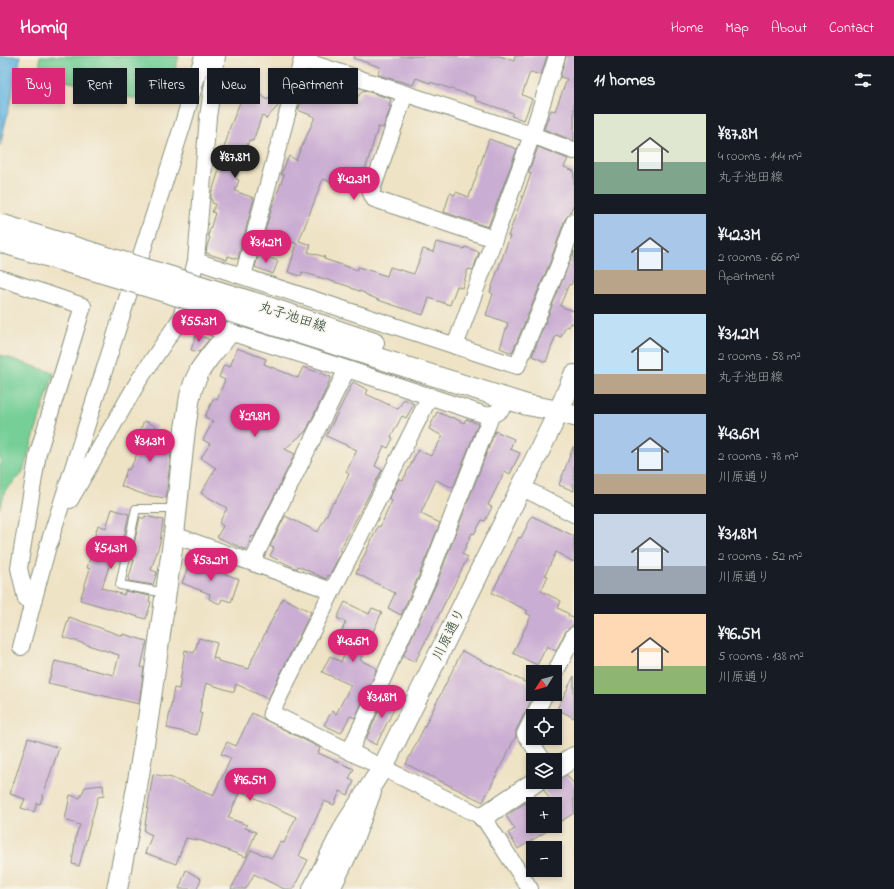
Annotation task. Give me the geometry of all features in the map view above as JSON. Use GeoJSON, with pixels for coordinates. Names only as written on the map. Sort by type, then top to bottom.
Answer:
{"type":"FeatureCollection","features":[{"type":"Feature","properties":{"kind":"street"},"geometry":{"type":"LineString","coordinates":[[21,647],[48,546],[182,127],[203,56]]}},
{"type":"Feature","properties":{"kind":"street"},"geometry":{"type":"LineString","coordinates":[[48,546],[72,497],[123,408],[143,374],[181,318],[196,261],[208,117],[217,56]]}},
{"type":"Feature","properties":{"kind":"street"},"geometry":{"type":"LineString","coordinates":[[455,346],[532,135],[557,56]]}},
{"type":"Feature","properties":{"kind":"street"},"geometry":{"type":"LineString","coordinates":[[243,276],[303,58],[405,94],[532,135],[574,151]]}},
{"type":"Feature","properties":{"kind":"street"},"geometry":{"type":"LineString","coordinates":[[405,94],[370,193],[372,197],[374,199],[494,239]]}},
{"type":"Feature","properties":{"kind":"street"},"geometry":{"type":"LineString","coordinates":[[196,261],[518,366],[559,265],[574,222]]}},
{"type":"Feature","properties":{"kind":"street","name":"丸子池田線"},"geometry":{"type":"LineString","coordinates":[[0,224],[259,304],[523,400]]}},
{"type":"Feature","properties":{"kind":"street","name":"丸子池田線"},"geometry":{"type":"LineString","coordinates":[[0,242],[566,413]]}},
{"type":"Feature","properties":{"kind":"street"},"geometry":{"type":"LineString","coordinates":[[0,278],[82,306],[38,453],[34,474],[19,568],[26,598],[33,601]]}},
{"type":"Feature","properties":{"kind":"street"},"geometry":{"type":"LineString","coordinates":[[181,318],[230,332],[491,416]]}},
{"type":"Feature","properties":{"kind":"street"},"geometry":{"type":"LineString","coordinates":[[117,889],[136,793],[166,595],[188,411],[194,383],[210,356],[230,332]]}},
{"type":"Feature","properties":{"kind":"street"},"geometry":{"type":"LineString","coordinates":[[252,562],[347,369]]}},
{"type":"Feature","properties":{"kind":"street","name":"川原通り"},"geometry":{"type":"LineString","coordinates":[[313,889],[346,824],[383,766],[521,487],[566,413],[574,375]]}},
{"type":"Feature","properties":{"kind":"street"},"geometry":{"type":"LineString","coordinates":[[430,396],[271,713],[383,766],[483,817],[530,889]]}},
{"type":"Feature","properties":{"kind":"street"},"geometry":{"type":"LineString","coordinates":[[350,751],[428,579],[491,416],[501,409],[523,400]]}},
{"type":"Feature","properties":{"kind":"street"},"geometry":{"type":"LineString","coordinates":[[521,487],[574,514]]}},
{"type":"Feature","properties":{"kind":"street"},"geometry":{"type":"LineString","coordinates":[[174,535],[332,590]]}},
{"type":"Feature","properties":{"kind":"street"},"geometry":{"type":"LineString","coordinates":[[559,665],[574,635]]}},
{"type":"Feature","properties":{"kind":"street"},"geometry":{"type":"LineString","coordinates":[[562,765],[574,757]]}},
{"type":"Feature","properties":{"kind":"street"},"geometry":{"type":"LineString","coordinates":[[332,889],[352,848],[383,766]]}},
{"type":"Feature","properties":{"kind":"street"},"geometry":{"type":"LineString","coordinates":[[483,817],[526,788]]}},
{"type":"Feature","properties":{"kind":"lane"},"geometry":{"type":"LineString","coordinates":[[166,595],[155,591],[120,585],[136,510],[177,509]]}},
{"type":"Feature","properties":{"kind":"green space"},"geometry":{"type":"Polygon","coordinates":[[[40,56],[179,56],[175,68],[135,68],[135,99],[127,97],[127,68],[73,68],[73,83],[65,81],[65,68],[42,68],[40,66],[40,56]]]}},
{"type":"Feature","properties":{"kind":"green space"},"geometry":{"type":"Polygon","coordinates":[[[0,355],[54,373],[22,474],[5,491],[0,508],[0,355]]]}},
{"type":"Feature","properties":{"kind":"water"},"geometry":{"type":"Polygon","coordinates":[[[0,56],[21,56],[18,68],[12,68],[12,95],[0,146],[0,56]]]}},
{"type":"Feature","properties":{"kind":"building"},"geometry":{"type":"Polygon","coordinates":[[[354,56],[500,56],[514,61],[515,56],[547,56],[541,75],[530,72],[522,95],[532,99],[524,120],[511,116],[513,113],[475,100],[476,97],[430,82],[416,78],[413,85],[378,75],[380,67],[353,58],[354,56]]]}},
{"type":"Feature","properties":{"kind":"building"},"geometry":{"type":"Polygon","coordinates":[[[566,56],[574,56],[574,141],[544,129],[551,110],[555,111],[567,79],[560,77],[566,56]]]}},
{"type":"Feature","properties":{"kind":"building"},"geometry":{"type":"Polygon","coordinates":[[[363,90],[391,99],[389,106],[391,107],[383,128],[378,127],[366,167],[356,191],[323,179],[299,241],[311,245],[308,252],[325,257],[324,259],[357,270],[358,267],[387,276],[390,267],[414,274],[423,249],[433,252],[436,242],[464,249],[465,247],[479,252],[473,270],[468,269],[462,288],[457,286],[450,305],[429,298],[423,315],[381,301],[351,287],[302,272],[301,276],[288,272],[297,244],[265,230],[284,175],[281,174],[289,156],[296,160],[315,117],[298,110],[300,104],[358,104],[358,96],[363,90]]]}},
{"type":"Feature","properties":{"kind":"building"},"geometry":{"type":"Polygon","coordinates":[[[260,94],[267,100],[268,99],[268,104],[276,104],[278,106],[266,119],[262,115],[253,141],[249,140],[236,179],[239,180],[235,191],[254,198],[238,259],[228,256],[227,260],[206,253],[210,237],[208,236],[215,213],[212,212],[215,204],[212,203],[211,195],[219,170],[218,169],[228,132],[239,104],[260,104],[260,94]]]}},
{"type":"Feature","properties":{"kind":"building"},"geometry":{"type":"Polygon","coordinates":[[[489,139],[517,149],[488,227],[444,212],[450,193],[455,195],[456,192],[469,197],[489,139]]]}},
{"type":"Feature","properties":{"kind":"building"},"geometry":{"type":"Polygon","coordinates":[[[538,147],[568,159],[564,167],[574,171],[574,203],[570,213],[565,219],[550,262],[512,353],[500,348],[508,323],[486,315],[493,294],[490,292],[510,236],[508,236],[531,174],[528,173],[538,147]]]}},
{"type":"Feature","properties":{"kind":"building"},"geometry":{"type":"Polygon","coordinates":[[[574,251],[574,278],[571,285],[569,284],[560,306],[574,311],[574,324],[570,323],[569,327],[566,326],[561,337],[556,335],[546,362],[532,356],[574,251]]]}},
{"type":"Feature","properties":{"kind":"building"},"geometry":{"type":"Polygon","coordinates":[[[259,254],[278,261],[273,274],[255,267],[259,254]]]}},
{"type":"Feature","properties":{"kind":"building"},"geometry":{"type":"Polygon","coordinates":[[[196,335],[209,339],[199,352],[191,350],[196,335]]]}},
{"type":"Feature","properties":{"kind":"building"},"geometry":{"type":"Polygon","coordinates":[[[237,348],[266,359],[264,364],[298,378],[303,367],[331,377],[306,431],[285,449],[295,454],[254,537],[252,536],[246,550],[217,537],[223,526],[219,523],[227,508],[201,493],[216,468],[201,458],[210,444],[203,440],[213,421],[205,417],[213,399],[217,400],[225,380],[219,377],[224,365],[230,367],[237,348]]]}},
{"type":"Feature","properties":{"kind":"building"},"geometry":{"type":"Polygon","coordinates":[[[353,382],[368,390],[366,394],[398,409],[404,399],[414,404],[406,418],[402,416],[391,437],[393,438],[388,448],[384,446],[375,466],[382,470],[340,550],[342,551],[326,579],[298,566],[297,569],[270,556],[274,548],[270,546],[285,516],[318,532],[333,502],[334,503],[340,493],[349,474],[346,472],[357,450],[326,436],[353,382]]]}},
{"type":"Feature","properties":{"kind":"building"},"geometry":{"type":"Polygon","coordinates":[[[437,412],[464,423],[466,419],[478,424],[453,488],[436,480],[421,513],[440,523],[401,615],[388,608],[395,593],[356,573],[378,526],[380,527],[392,501],[389,499],[399,479],[403,480],[418,450],[431,456],[443,436],[429,429],[437,412]]]}},
{"type":"Feature","properties":{"kind":"building"},"geometry":{"type":"Polygon","coordinates":[[[144,421],[156,426],[154,431],[173,433],[166,498],[145,495],[121,486],[127,469],[129,470],[131,467],[140,448],[134,445],[144,421]]]}},
{"type":"Feature","properties":{"kind":"building"},"geometry":{"type":"Polygon","coordinates":[[[495,431],[514,439],[510,449],[520,453],[510,474],[505,471],[488,505],[492,507],[485,521],[482,520],[474,534],[472,533],[462,554],[468,557],[415,662],[403,656],[437,582],[495,431]]]}},
{"type":"Feature","properties":{"kind":"building"},"geometry":{"type":"Polygon","coordinates":[[[574,447],[574,491],[559,485],[574,447]]]}},
{"type":"Feature","properties":{"kind":"building"},"geometry":{"type":"Polygon","coordinates":[[[112,509],[129,514],[120,556],[113,554],[102,588],[124,595],[125,591],[150,596],[149,601],[151,602],[146,619],[80,600],[90,569],[87,568],[94,546],[92,545],[98,525],[106,528],[112,509]]]}},
{"type":"Feature","properties":{"kind":"building"},"geometry":{"type":"Polygon","coordinates":[[[145,516],[163,520],[160,542],[151,570],[157,572],[153,585],[128,581],[134,560],[131,559],[140,517],[144,519],[145,516]]]}},
{"type":"Feature","properties":{"kind":"building"},"geometry":{"type":"Polygon","coordinates":[[[532,516],[574,536],[574,562],[556,552],[545,575],[548,576],[541,591],[561,601],[558,608],[569,614],[568,616],[574,618],[574,622],[566,631],[556,651],[547,646],[537,665],[513,653],[531,616],[526,613],[528,611],[492,593],[519,537],[521,538],[532,516]]]}},
{"type":"Feature","properties":{"kind":"building"},"geometry":{"type":"Polygon","coordinates":[[[190,561],[239,579],[231,602],[222,599],[220,604],[209,599],[210,594],[182,583],[190,561]]]}},
{"type":"Feature","properties":{"kind":"building"},"geometry":{"type":"Polygon","coordinates":[[[283,598],[311,612],[268,699],[236,684],[234,692],[206,683],[199,713],[202,713],[197,735],[167,728],[174,688],[179,689],[185,650],[194,653],[199,638],[217,643],[213,658],[218,659],[218,661],[249,669],[253,657],[283,598]]]}},
{"type":"Feature","properties":{"kind":"building"},"geometry":{"type":"Polygon","coordinates":[[[345,602],[369,614],[372,608],[382,612],[360,660],[376,668],[375,674],[355,718],[350,716],[341,733],[324,725],[332,711],[336,714],[351,685],[322,672],[330,656],[341,662],[351,639],[340,634],[346,622],[337,618],[345,602]]]}},
{"type":"Feature","properties":{"kind":"building"},"geometry":{"type":"Polygon","coordinates":[[[69,617],[123,636],[123,634],[147,641],[141,667],[144,668],[139,704],[48,683],[55,661],[114,675],[119,655],[63,637],[69,617]]]}},
{"type":"Feature","properties":{"kind":"building"},"geometry":{"type":"Polygon","coordinates":[[[462,651],[526,683],[526,701],[531,701],[516,730],[516,736],[483,802],[406,764],[462,651]]]}},
{"type":"Feature","properties":{"kind":"building"},"geometry":{"type":"Polygon","coordinates":[[[574,676],[574,718],[562,712],[562,709],[557,709],[574,676]]]}},
{"type":"Feature","properties":{"kind":"building"},"geometry":{"type":"Polygon","coordinates":[[[386,695],[398,701],[376,745],[366,739],[386,695]]]}},
{"type":"Feature","properties":{"kind":"building"},"geometry":{"type":"Polygon","coordinates":[[[252,713],[320,748],[318,753],[354,769],[349,779],[354,781],[348,795],[340,791],[334,805],[324,801],[299,856],[308,860],[293,889],[284,889],[254,874],[246,889],[231,889],[251,850],[272,858],[280,842],[284,843],[296,817],[240,791],[228,818],[247,825],[245,828],[256,832],[246,857],[202,841],[186,838],[176,864],[145,853],[152,835],[144,831],[153,774],[172,778],[213,796],[231,758],[221,754],[227,742],[236,746],[252,713]]]}},
{"type":"Feature","properties":{"kind":"building"},"geometry":{"type":"Polygon","coordinates":[[[28,738],[59,748],[40,804],[37,803],[34,812],[21,808],[25,799],[10,794],[28,738]]]}},
{"type":"Feature","properties":{"kind":"building"},"geometry":{"type":"Polygon","coordinates":[[[567,775],[574,784],[574,813],[562,821],[562,797],[548,797],[543,789],[562,789],[562,777],[567,775]]]}},
{"type":"Feature","properties":{"kind":"building"},"geometry":{"type":"Polygon","coordinates":[[[103,785],[104,796],[98,797],[79,866],[72,864],[76,835],[80,825],[65,820],[70,795],[80,798],[85,787],[103,785]]]}},
{"type":"Feature","properties":{"kind":"building"},"geometry":{"type":"Polygon","coordinates":[[[525,803],[526,833],[544,833],[531,841],[526,841],[526,844],[518,849],[508,833],[515,829],[506,816],[525,803]]]}},
{"type":"Feature","properties":{"kind":"building"},"geometry":{"type":"Polygon","coordinates":[[[186,870],[201,879],[197,889],[179,889],[186,870]]]}}]}
